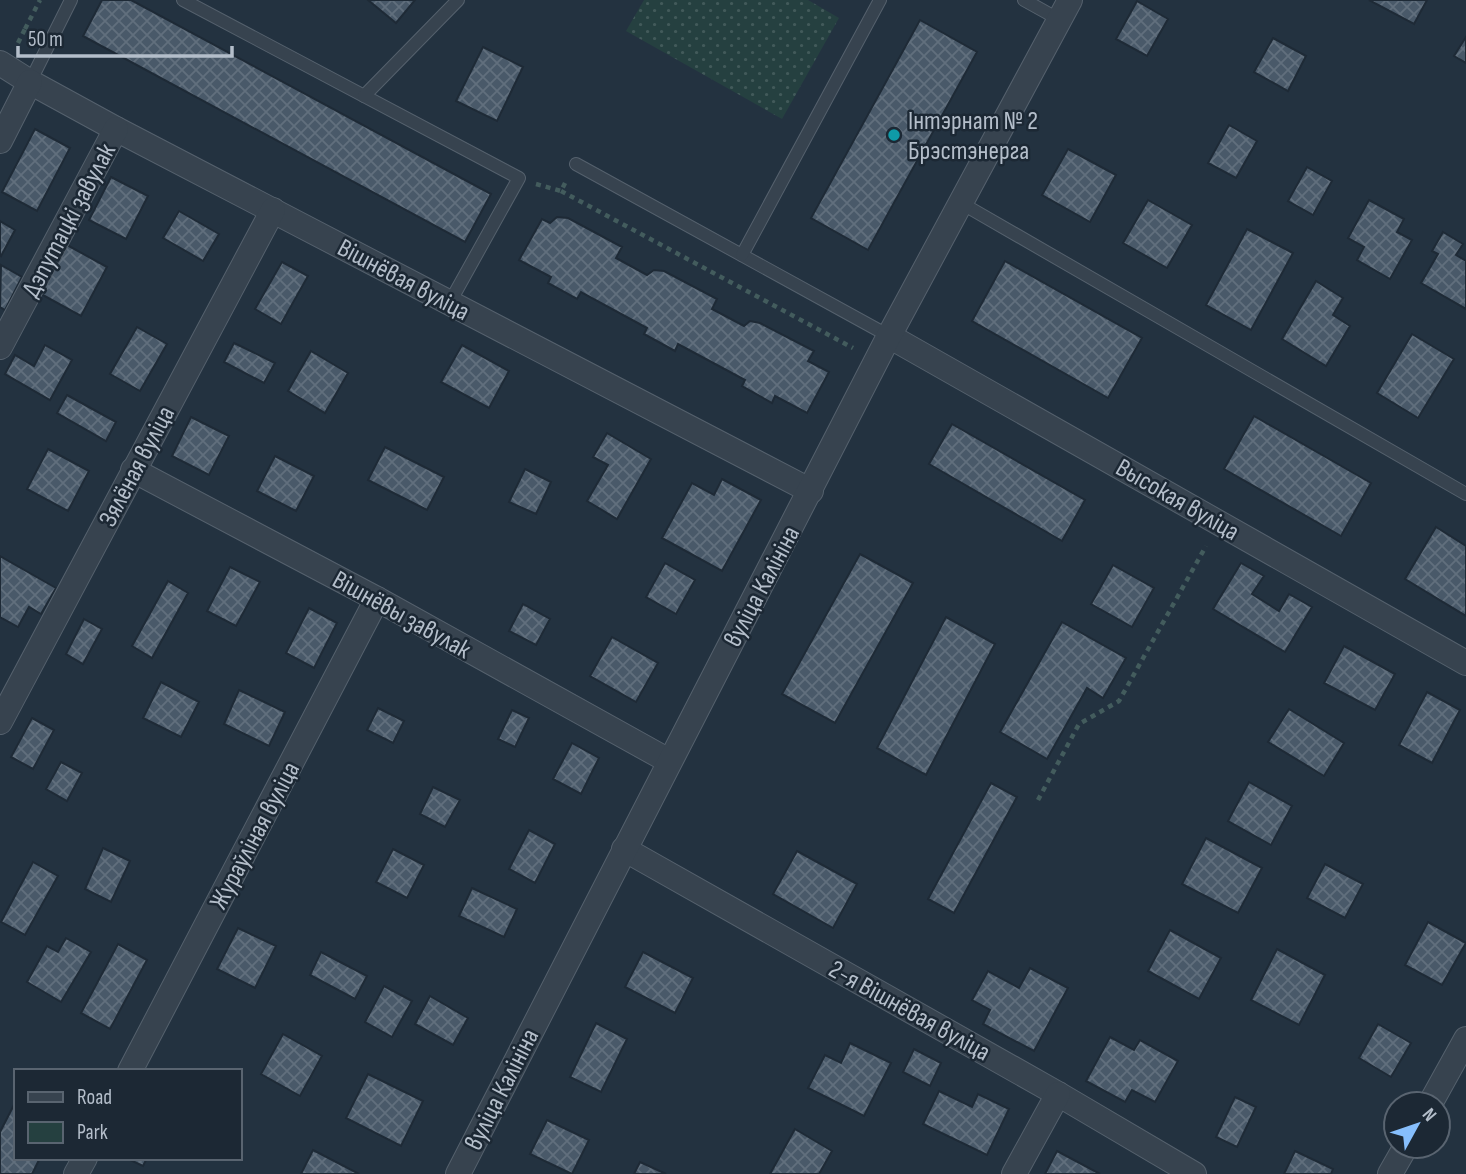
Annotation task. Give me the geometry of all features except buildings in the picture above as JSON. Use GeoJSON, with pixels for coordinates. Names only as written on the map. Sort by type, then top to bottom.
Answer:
{"type":"FeatureCollection","features":[{"type":"Feature","properties":{"kind":"street","name":"вуліца Калініна"},"geometry":{"type":"LineString","coordinates":[[458,1174],[890,336],[1065,10]]}},
{"type":"Feature","properties":{"kind":"street","name":"Вішнёвая вуліца"},"geometry":{"type":"LineString","coordinates":[[0,63],[117,129],[811,491]]}},
{"type":"Feature","properties":{"kind":"street"},"geometry":{"type":"LineString","coordinates":[[0,141],[30,82]]}},
{"type":"Feature","properties":{"kind":"street","name":"Дэпутацкі завулак"},"geometry":{"type":"LineString","coordinates":[[0,347],[117,129]]}},
{"type":"Feature","properties":{"kind":"street","name":"Зялёная вуліца"},"geometry":{"type":"LineString","coordinates":[[0,722],[273,210]]}},
{"type":"Feature","properties":{"kind":"street","name":"Высокая вуліца"},"geometry":{"type":"LineString","coordinates":[[890,336],[1466,663]]}},
{"type":"Feature","properties":{"kind":"street","name":"Вішнёвы завулак"},"geometry":{"type":"LineString","coordinates":[[133,470],[377,599],[669,761]]}},
{"type":"Feature","properties":{"kind":"street","name":"Жураўліная вуліца"},"geometry":{"type":"LineString","coordinates":[[131,1069],[377,599]]}},
{"type":"Feature","properties":{"kind":"street","name":"2-я Вішнёвая вуліца"},"geometry":{"type":"LineString","coordinates":[[624,849],[1058,1094],[1194,1174]]}},
{"type":"Feature","properties":{"kind":"street"},"geometry":{"type":"LineString","coordinates":[[1438,1090],[1466,1040]]}},
{"type":"Feature","properties":{"kind":"street"},"geometry":{"type":"LineString","coordinates":[[1014,1174],[1058,1094]]}},
{"type":"Feature","properties":{"kind":"lane"},"geometry":{"type":"LineString","coordinates":[[30,82],[71,0]]}},
{"type":"Feature","properties":{"kind":"lane"},"geometry":{"type":"LineString","coordinates":[[183,0],[519,178],[450,302]]}},
{"type":"Feature","properties":{"kind":"lane"},"geometry":{"type":"LineString","coordinates":[[364,96],[458,0]]}},
{"type":"Feature","properties":{"kind":"lane"},"geometry":{"type":"LineString","coordinates":[[742,255],[880,0]]}},
{"type":"Feature","properties":{"kind":"lane"},"geometry":{"type":"LineString","coordinates":[[1024,0],[1065,10]]}},
{"type":"Feature","properties":{"kind":"lane"},"geometry":{"type":"LineString","coordinates":[[576,164],[890,336]]}},
{"type":"Feature","properties":{"kind":"lane"},"geometry":{"type":"LineString","coordinates":[[961,203],[1466,494]]}},
{"type":"Feature","properties":{"kind":"path"},"geometry":{"type":"LineString","coordinates":[[25,29],[40,0]]}},
{"type":"Feature","properties":{"kind":"path"},"geometry":{"type":"LineString","coordinates":[[561,191],[576,164]]}},
{"type":"Feature","properties":{"kind":"path"},"geometry":{"type":"LineString","coordinates":[[519,178],[561,191],[877,361]]}},
{"type":"Feature","properties":{"kind":"path"},"geometry":{"type":"LineString","coordinates":[[1038,800],[1079,724],[1119,701],[1220,523]]}},
{"type":"Feature","properties":{"kind":"green space"},"geometry":{"type":"Polygon","coordinates":[[[644,0],[808,0],[839,18],[782,119],[626,31],[644,0]]]}},
{"type":"Feature","properties":{"kind":"place","name":"Інтэрнат № 2 Брэстэнерга"},"geometry":{"type":"Point","coordinates":[894,135]}}]}
